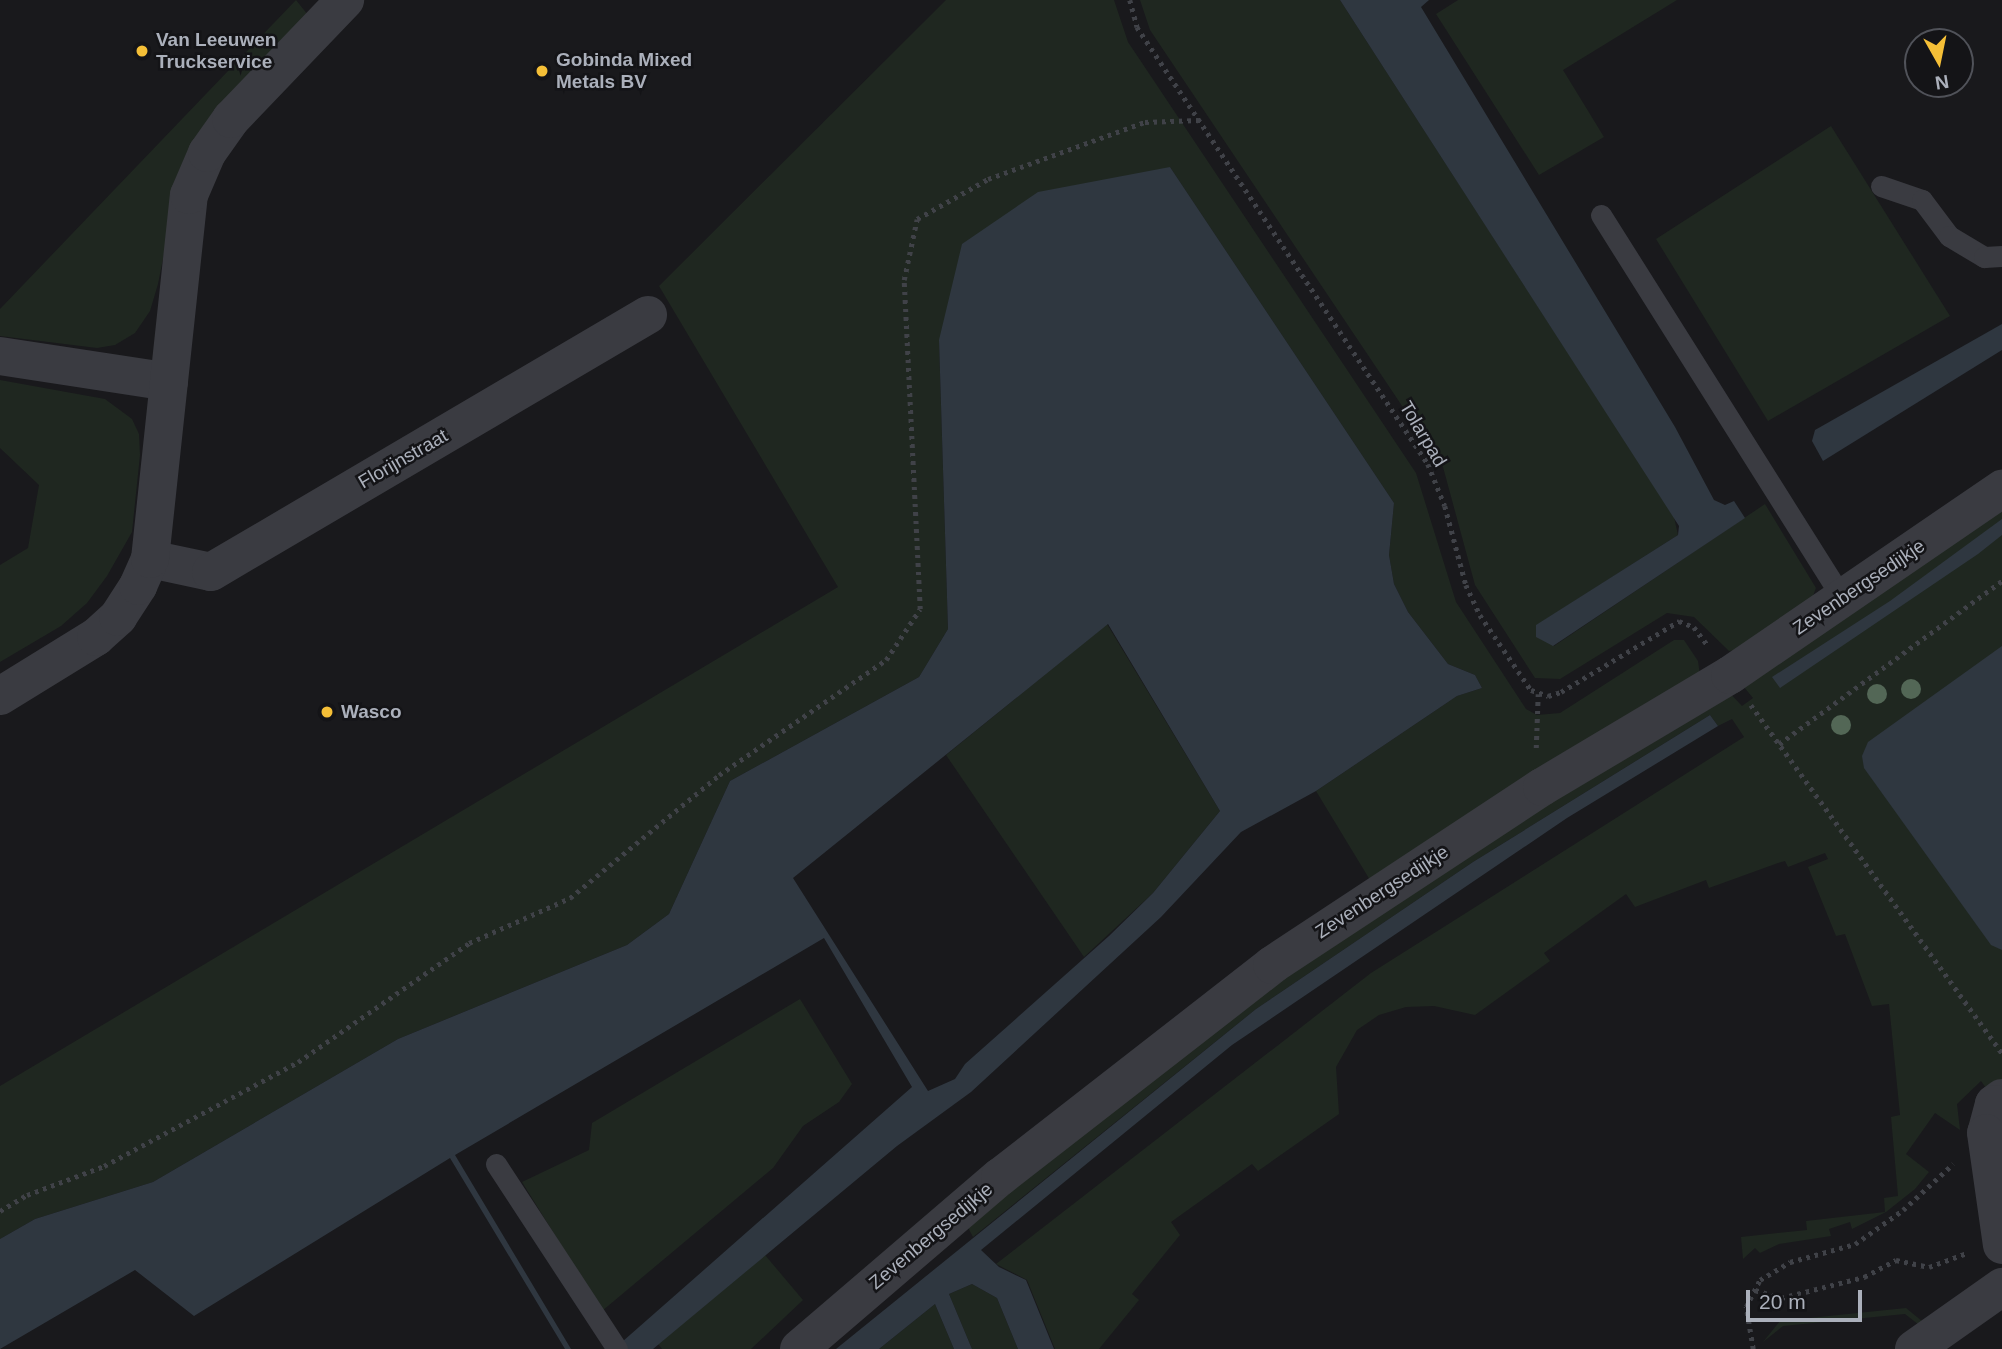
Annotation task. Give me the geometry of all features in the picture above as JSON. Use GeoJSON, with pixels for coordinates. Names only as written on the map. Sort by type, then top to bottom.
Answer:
{"type":"FeatureCollection","features":[{"type":"Feature","properties":{"kind":"street"},"geometry":{"type":"LineString","coordinates":[[0,696],[96,637],[118,617],[150,559],[189,195],[207,153],[231,119],[334,4]]}},
{"type":"Feature","properties":{"kind":"street","name":"Florijnstraat"},"geometry":{"type":"LineString","coordinates":[[150,559],[211,572],[648,315]]}},
{"type":"Feature","properties":{"kind":"street"},"geometry":{"type":"LineString","coordinates":[[0,356],[169,382]]}},
{"type":"Feature","properties":{"kind":"street","name":"Zevenbergsedijkje"},"geometry":{"type":"LineString","coordinates":[[799,1349],[1000,1177],[1272,965],[1542,786],[1730,675],[2002,489]]}},
{"type":"Feature","properties":{"kind":"street"},"geometry":{"type":"LineString","coordinates":[[1988,1249],[1986,1133],[1994,1104],[2002,1098]]}},
{"type":"Feature","properties":{"kind":"street"},"geometry":{"type":"LineString","coordinates":[[1914,1349],[2002,1287]]}},
{"type":"Feature","properties":{"kind":"lane"},"geometry":{"type":"LineString","coordinates":[[1881,186],[1922,200],[1949,236],[1984,257],[2002,256]]}},
{"type":"Feature","properties":{"kind":"lane"},"geometry":{"type":"LineString","coordinates":[[1601,215],[1843,599]]}},
{"type":"Feature","properties":{"kind":"lane"},"geometry":{"type":"LineString","coordinates":[[496,1164],[614,1346]]}},
{"type":"Feature","properties":{"kind":"path","name":"Tolarpad"},"geometry":{"type":"LineString","coordinates":[[1130,0],[1137,27],[1427,464],[1480,615],[1538,694]]}},
{"type":"Feature","properties":{"kind":"path"},"geometry":{"type":"LineString","coordinates":[[0,1211],[27,1195],[104,1166],[298,1062],[470,943],[570,898],[719,775],[886,660],[920,609],[904,280],[918,219],[988,180],[1145,122],[1199,120]]}},
{"type":"Feature","properties":{"kind":"path"},"geometry":{"type":"LineString","coordinates":[[1779,744],[2002,581]]}},
{"type":"Feature","properties":{"kind":"path"},"geometry":{"type":"LineString","coordinates":[[1542,786],[1534,738],[1538,694],[1561,692],[1679,621],[1694,626],[2002,1053]]}},
{"type":"Feature","properties":{"kind":"path"},"geometry":{"type":"LineString","coordinates":[[1753,1349],[1746,1307],[1760,1280],[1790,1262],[1856,1244],[1903,1210],[1986,1133]]}},
{"type":"Feature","properties":{"kind":"path"},"geometry":{"type":"LineString","coordinates":[[1755,1290],[1781,1298],[1864,1277],[1896,1260],[1929,1267],[1952,1255],[1988,1249]]}},
{"type":"Feature","properties":{"kind":"shaded area"},"geometry":{"type":"Polygon","coordinates":[[[296,0],[308,15],[179,178],[158,284],[150,311],[135,333],[115,345],[97,348],[0,336],[0,309],[296,0]]]}},
{"type":"Feature","properties":{"kind":"shaded area"},"geometry":{"type":"Polygon","coordinates":[[[946,0],[1114,0],[1128,42],[1416,473],[1456,602],[1526,709],[1537,715],[1560,713],[1674,640],[1684,640],[1698,661],[1700,675],[1370,880],[1316,791],[1457,696],[1482,688],[1475,675],[1448,664],[1408,612],[1394,584],[1389,555],[1394,503],[1170,167],[939,340],[948,629],[919,677],[730,781],[669,914],[627,945],[398,1039],[153,1182],[35,1219],[0,1239],[0,1086],[838,587],[659,286],[946,0]]]}},
{"type":"Feature","properties":{"kind":"shaded area"},"geometry":{"type":"Polygon","coordinates":[[[1140,0],[1340,0],[1674,517],[1678,535],[1537,625],[1554,646],[1765,504],[1816,588],[1809,606],[1742,649],[1729,651],[1694,617],[1667,613],[1560,679],[1535,678],[1475,585],[1443,467],[1150,30],[1140,0]]]}},
{"type":"Feature","properties":{"kind":"shaded area"},"geometry":{"type":"Polygon","coordinates":[[[1340,0],[1429,0],[1421,7],[1675,427],[1714,500],[1725,505],[1734,501],[1745,518],[1553,646],[1536,637],[1536,625],[1678,535],[1679,526],[1340,0]]]}},
{"type":"Feature","properties":{"kind":"shaded area"},"geometry":{"type":"Polygon","coordinates":[[[1458,0],[1677,0],[1563,70],[1604,137],[1539,175],[1436,14],[1458,0]]]}},
{"type":"Feature","properties":{"kind":"shaded area"},"geometry":{"type":"Polygon","coordinates":[[[1831,126],[1950,316],[1768,421],[1656,239],[1831,126]]]}},
{"type":"Feature","properties":{"kind":"shaded area"},"geometry":{"type":"Polygon","coordinates":[[[1170,167],[1394,503],[1389,555],[1394,584],[1408,612],[1448,664],[1475,675],[1482,688],[1457,696],[1316,791],[1241,832],[1161,917],[971,1092],[897,1146],[653,1349],[614,1349],[912,1087],[824,938],[455,1155],[571,1349],[565,1349],[450,1158],[194,1316],[135,1270],[0,1349],[0,1239],[35,1219],[153,1182],[398,1039],[627,945],[669,914],[730,781],[919,677],[948,629],[939,340],[962,244],[1038,192],[1170,167]],[[1108,624],[793,878],[928,1091],[955,1079],[965,1064],[1109,936],[1153,893],[1220,811],[1108,624]]]}},
{"type":"Feature","properties":{"kind":"shaded area"},"geometry":{"type":"Polygon","coordinates":[[[2002,324],[2002,350],[1823,461],[1812,441],[1815,430],[2002,324]]]}},
{"type":"Feature","properties":{"kind":"shaded area"},"geometry":{"type":"Polygon","coordinates":[[[0,380],[105,399],[132,419],[139,434],[140,455],[132,532],[107,576],[87,603],[61,626],[0,662],[0,565],[28,548],[39,485],[0,448],[0,380]]]}},
{"type":"Feature","properties":{"kind":"shaded area"},"geometry":{"type":"Polygon","coordinates":[[[2002,503],[2002,1110],[1981,1081],[1957,1104],[1960,1130],[1935,1113],[1906,1154],[1929,1172],[1915,1189],[1886,1212],[1852,1229],[1850,1222],[1829,1229],[1831,1236],[1779,1244],[1760,1253],[1755,1248],[1743,1259],[1741,1237],[1807,1230],[1806,1221],[1885,1212],[1884,1198],[1898,1196],[1891,1117],[1900,1115],[1889,1004],[1872,1006],[1845,934],[1836,936],[1808,867],[1828,859],[1825,853],[1788,867],[1785,861],[1778,863],[1709,888],[1706,880],[1635,907],[1626,894],[1544,953],[1550,961],[1475,1015],[1434,1006],[1406,1007],[1379,1015],[1357,1030],[1336,1067],[1339,1114],[1258,1171],[1252,1164],[1171,1222],[1180,1235],[1132,1294],[1139,1300],[1099,1349],[1055,1349],[1027,1280],[996,1264],[1371,973],[1744,737],[1732,719],[1718,726],[1710,715],[1473,862],[1256,1009],[973,1237],[965,1222],[1303,960],[1726,689],[1742,706],[1753,698],[1739,681],[2002,503]]]}},
{"type":"Feature","properties":{"kind":"shaded area"},"geometry":{"type":"Polygon","coordinates":[[[2002,519],[2002,535],[1978,554],[1780,688],[1772,677],[1890,601],[2002,519]]]}},
{"type":"Feature","properties":{"kind":"shaded area"},"geometry":{"type":"Polygon","coordinates":[[[1107,624],[1220,811],[1153,893],[1084,957],[946,755],[1107,624]]]}},
{"type":"Feature","properties":{"kind":"shaded area"},"geometry":{"type":"Polygon","coordinates":[[[2002,646],[2002,950],[1991,945],[1864,768],[1862,756],[1868,742],[2002,646]]]}},
{"type":"Feature","properties":{"kind":"shaded area"},"geometry":{"type":"Polygon","coordinates":[[[1710,715],[1718,726],[1567,818],[1232,1045],[981,1250],[999,1267],[1026,1280],[1054,1349],[1018,1349],[997,1298],[972,1284],[949,1294],[972,1349],[954,1349],[935,1304],[879,1349],[836,1349],[1256,1009],[1473,862],[1710,715]]]}},
{"type":"Feature","properties":{"kind":"shaded area"},"geometry":{"type":"Polygon","coordinates":[[[800,999],[852,1084],[839,1102],[803,1126],[773,1168],[602,1311],[522,1182],[589,1150],[592,1123],[800,999]]]}},
{"type":"Feature","properties":{"kind":"shaded area"},"geometry":{"type":"Polygon","coordinates":[[[765,1255],[803,1300],[751,1349],[662,1349],[658,1344],[765,1255]]]}},
{"type":"Feature","properties":{"kind":"shaded area"},"geometry":{"type":"Polygon","coordinates":[[[972,1284],[997,1298],[1018,1349],[972,1349],[949,1294],[972,1284]]]}},
{"type":"Feature","properties":{"kind":"shaded area"},"geometry":{"type":"Polygon","coordinates":[[[935,1304],[954,1349],[879,1349],[935,1304]]]}},
{"type":"Feature","properties":{"kind":"shaded area"},"geometry":{"type":"Polygon","coordinates":[[[1906,1308],[1928,1326],[1923,1328],[1905,1314],[1783,1326],[1763,1342],[1780,1321],[1906,1308]]]}},
{"type":"Feature","properties":{"kind":"place","name":"Van Leeuwen Truckservice"},"geometry":{"type":"Point","coordinates":[142,51]}},
{"type":"Feature","properties":{"kind":"place","name":"Gobinda Mixed Metals BV"},"geometry":{"type":"Point","coordinates":[542,71]}},
{"type":"Feature","properties":{"kind":"place","name":"Wasco"},"geometry":{"type":"Point","coordinates":[327,712]}}]}
